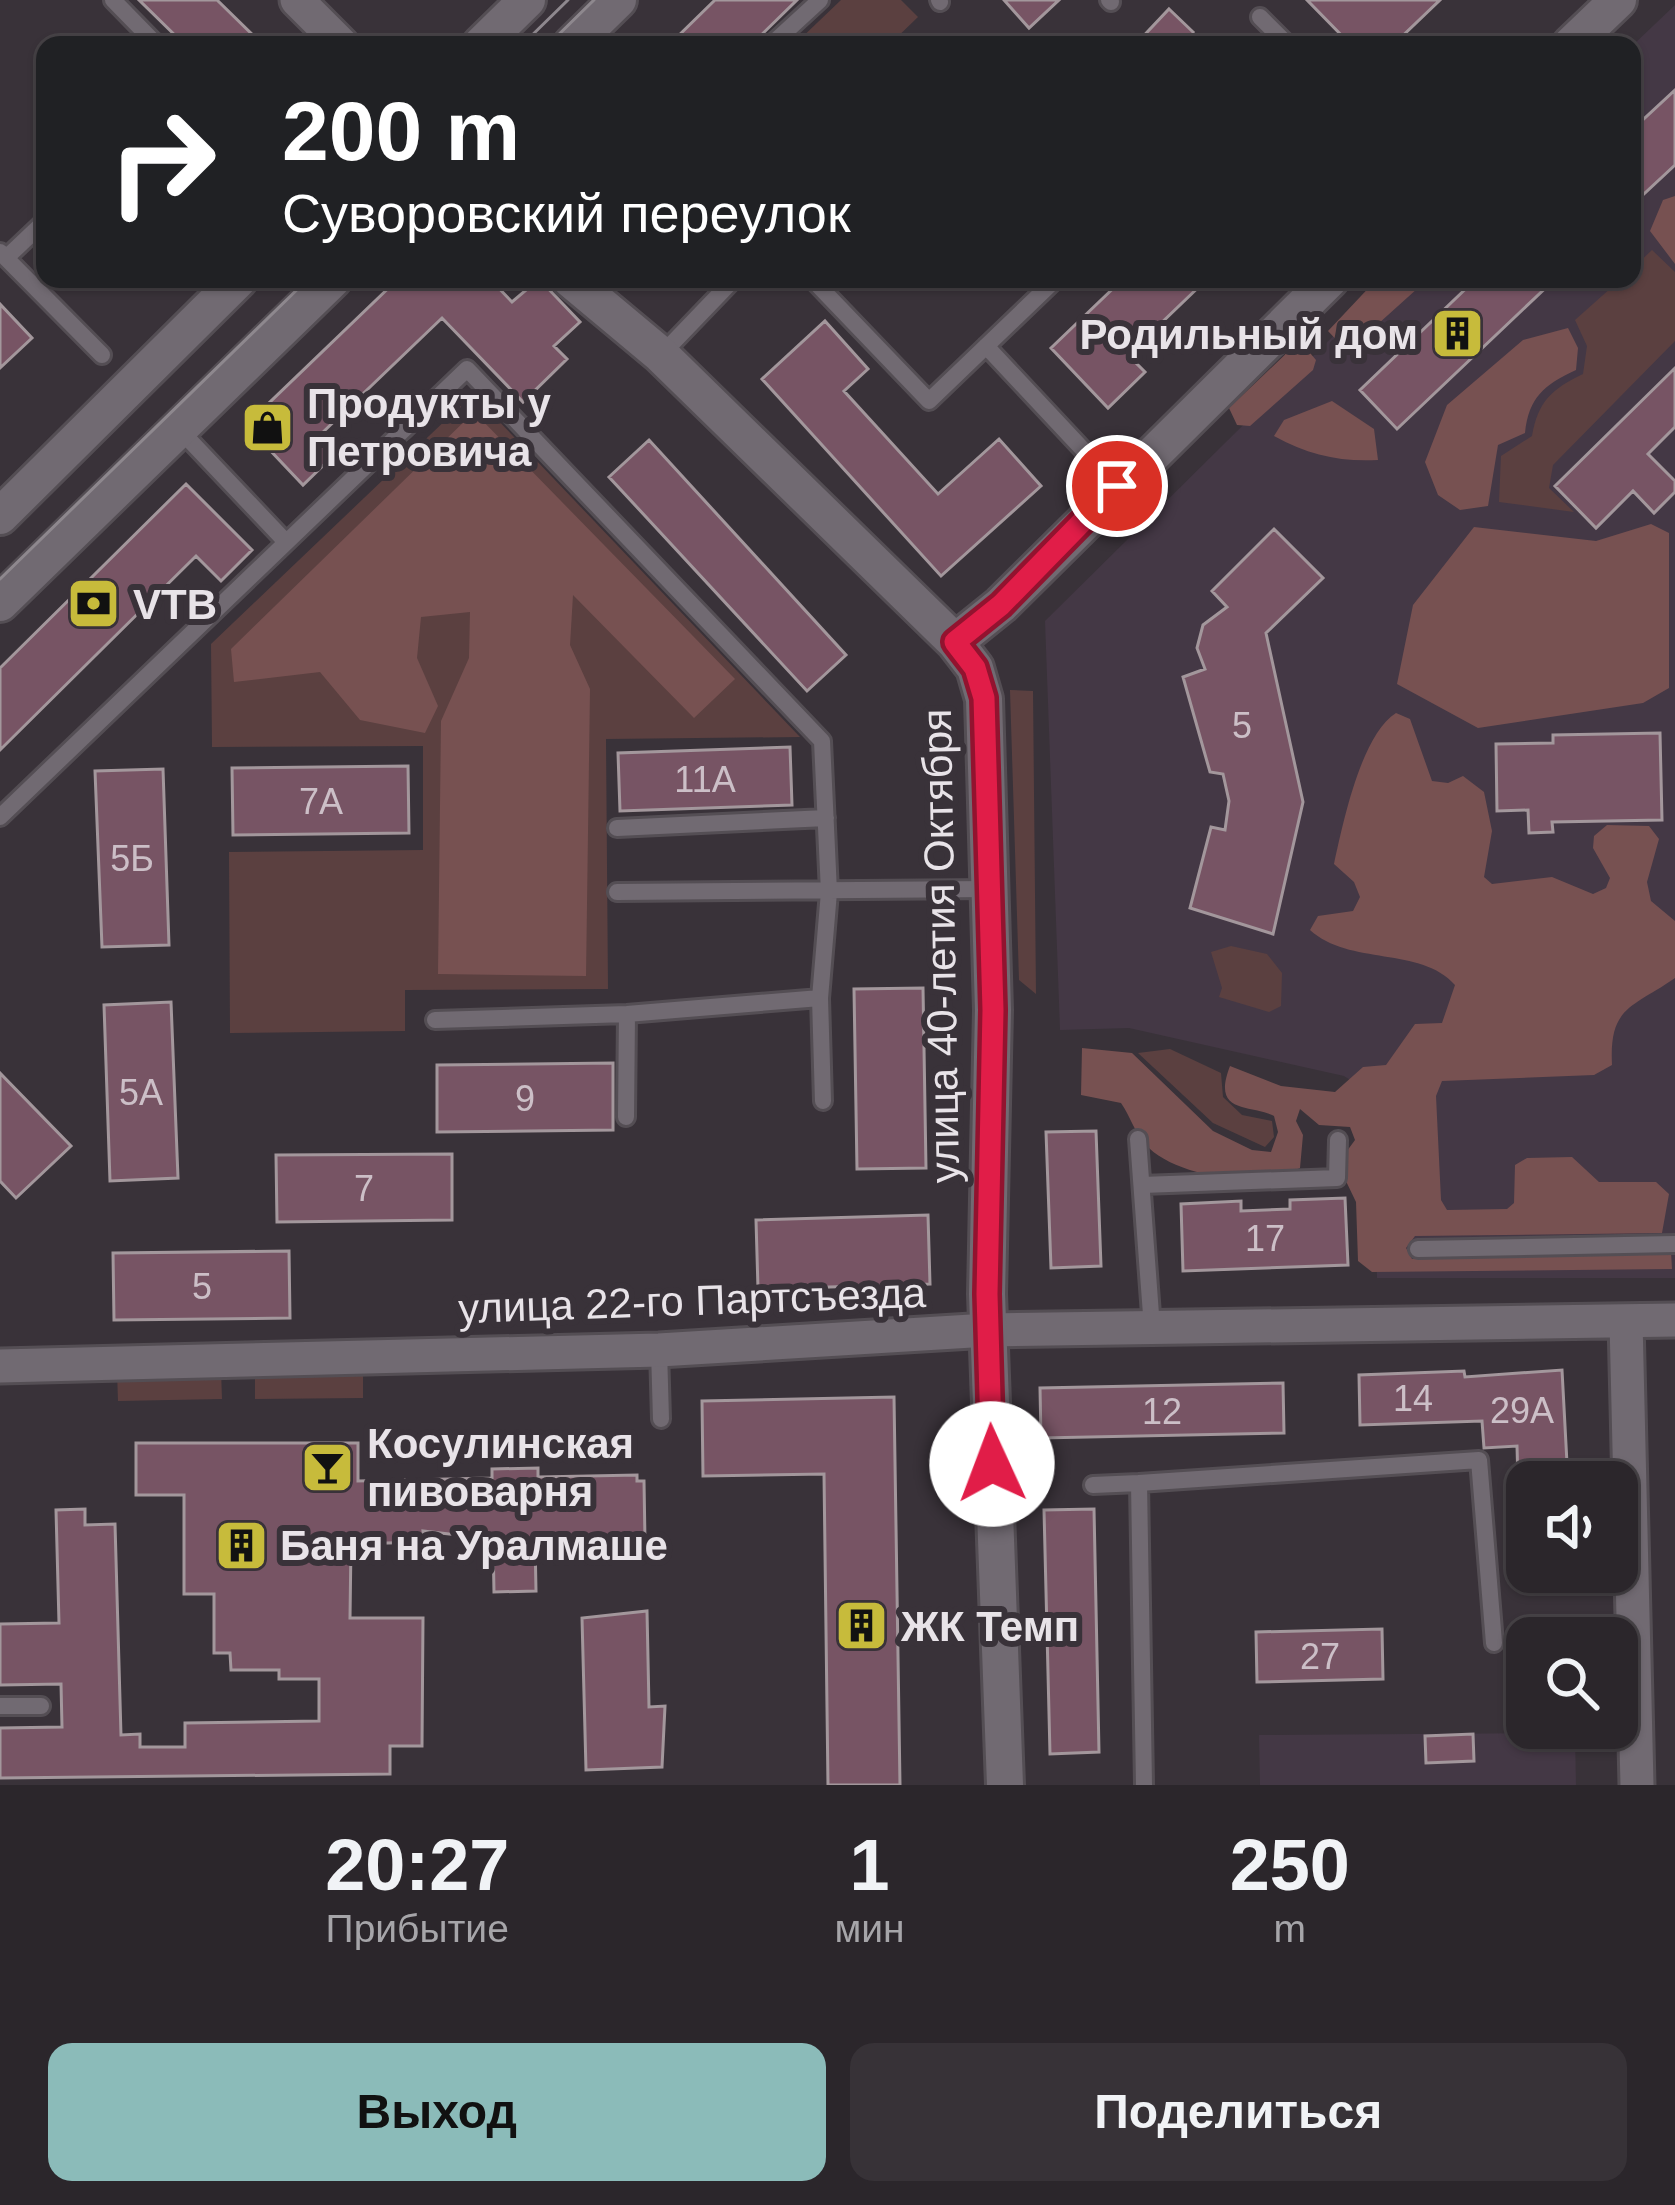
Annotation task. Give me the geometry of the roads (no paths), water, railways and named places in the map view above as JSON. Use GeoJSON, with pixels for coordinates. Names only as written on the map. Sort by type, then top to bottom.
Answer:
{"type":"FeatureCollection","features":[{"type":"Feature","properties":{"kind":"main road"},"geometry":{"type":"LineString","coordinates":[[490,36],[527,0]]}},
{"type":"Feature","properties":{"kind":"main road"},"geometry":{"type":"LineString","coordinates":[[581,36],[618,0]]}},
{"type":"Feature","properties":{"kind":"main road"},"geometry":{"type":"LineString","coordinates":[[1580,36],[1618,0]]}},
{"type":"Feature","properties":{"kind":"main road"},"geometry":{"type":"LineString","coordinates":[[0,516],[230,288]]}},
{"type":"Feature","properties":{"kind":"main road"},"geometry":{"type":"LineString","coordinates":[[0,603],[324,288]]}},
{"type":"Feature","properties":{"kind":"main road","name":"улица 40-летия Октября"},"geometry":{"type":"LineString","coordinates":[[581,288],[661,355],[955,642],[975,668],[984,698],[991,889],[988,1330],[1005,1785]]}},
{"type":"Feature","properties":{"kind":"main road"},"geometry":{"type":"LineString","coordinates":[[955,642],[1001,605],[1321,288]]}},
{"type":"Feature","properties":{"kind":"street"},"geometry":{"type":"LineString","coordinates":[[297,0],[333,36]]}},
{"type":"Feature","properties":{"kind":"street","name":"улица 22-го Партсъезда"},"geometry":{"type":"LineString","coordinates":[[0,1366],[659,1349],[988,1330],[1675,1320]]}},
{"type":"Feature","properties":{"kind":"street"},"geometry":{"type":"LineString","coordinates":[[1626,1322],[1637,1785]]}},
{"type":"Feature","properties":{"kind":"lane"},"geometry":{"type":"LineString","coordinates":[[113,0],[148,36]]}},
{"type":"Feature","properties":{"kind":"lane"},"geometry":{"type":"LineString","coordinates":[[781,36],[820,0]]}},
{"type":"Feature","properties":{"kind":"lane"},"geometry":{"type":"LineString","coordinates":[[1261,17],[1279,36]]}},
{"type":"Feature","properties":{"kind":"lane"},"geometry":{"type":"LineString","coordinates":[[36,228],[3,255],[102,355]]}},
{"type":"Feature","properties":{"kind":"lane"},"geometry":{"type":"LineString","coordinates":[[661,355],[725,288]]}},
{"type":"Feature","properties":{"kind":"lane"},"geometry":{"type":"LineString","coordinates":[[821,288],[928,401],[1047,288]]}},
{"type":"Feature","properties":{"kind":"lane"},"geometry":{"type":"LineString","coordinates":[[986,346],[1117,486]]}},
{"type":"Feature","properties":{"kind":"lane"},"geometry":{"type":"LineString","coordinates":[[0,817],[467,369],[822,740],[829,892],[820,998],[823,1101]]}},
{"type":"Feature","properties":{"kind":"lane"},"geometry":{"type":"LineString","coordinates":[[179,429],[286,542]]}},
{"type":"Feature","properties":{"kind":"lane"},"geometry":{"type":"LineString","coordinates":[[617,828],[826,818]]}},
{"type":"Feature","properties":{"kind":"lane"},"geometry":{"type":"LineString","coordinates":[[616,892],[991,889]]}},
{"type":"Feature","properties":{"kind":"lane"},"geometry":{"type":"LineString","coordinates":[[435,1019],[627,1014],[820,998]]}},
{"type":"Feature","properties":{"kind":"lane"},"geometry":{"type":"LineString","coordinates":[[626,1117],[627,1014]]}},
{"type":"Feature","properties":{"kind":"lane"},"geometry":{"type":"LineString","coordinates":[[1138,1139],[1151,1328]]}},
{"type":"Feature","properties":{"kind":"lane"},"geometry":{"type":"LineString","coordinates":[[1142,1185],[1337,1178],[1339,1140]]}},
{"type":"Feature","properties":{"kind":"lane"},"geometry":{"type":"LineString","coordinates":[[1418,1249],[1675,1244]]}},
{"type":"Feature","properties":{"kind":"lane"},"geometry":{"type":"LineString","coordinates":[[659,1349],[662,1419]]}},
{"type":"Feature","properties":{"kind":"lane"},"geometry":{"type":"LineString","coordinates":[[1093,1485],[1478,1460],[1494,1643]]}},
{"type":"Feature","properties":{"kind":"lane"},"geometry":{"type":"LineString","coordinates":[[1139,1483],[1144,1785]]}},
{"type":"Feature","properties":{"kind":"lane"},"geometry":{"type":"LineString","coordinates":[[0,1706],[41,1706]]}},
{"type":"Feature","properties":{"kind":"tram line"},"geometry":{"type":"LineString","coordinates":[[531,36],[568,0]]}},
{"type":"Feature","properties":{"kind":"tram line"},"geometry":{"type":"LineString","coordinates":[[557,36],[594,0]]}},
{"type":"Feature","properties":{"kind":"tram line"},"geometry":{"type":"LineString","coordinates":[[0,579],[299,288]]}},
{"type":"Feature","properties":{"kind":"place","name":"Родильный дом"},"geometry":{"type":"Point","coordinates":[1457,334]}},
{"type":"Feature","properties":{"kind":"place","name":"Продукты у Петровича"},"geometry":{"type":"Point","coordinates":[268,427]}},
{"type":"Feature","properties":{"kind":"place","name":"VTB"},"geometry":{"type":"Point","coordinates":[94,604]}},
{"type":"Feature","properties":{"kind":"place","name":"Косулинская пивоварня"},"geometry":{"type":"Point","coordinates":[328,1467]}},
{"type":"Feature","properties":{"kind":"place","name":"Баня на Уралмаше"},"geometry":{"type":"Point","coordinates":[241,1545]}},
{"type":"Feature","properties":{"kind":"place","name":"ЖК Темп"},"geometry":{"type":"Point","coordinates":[862,1626]}}]}
